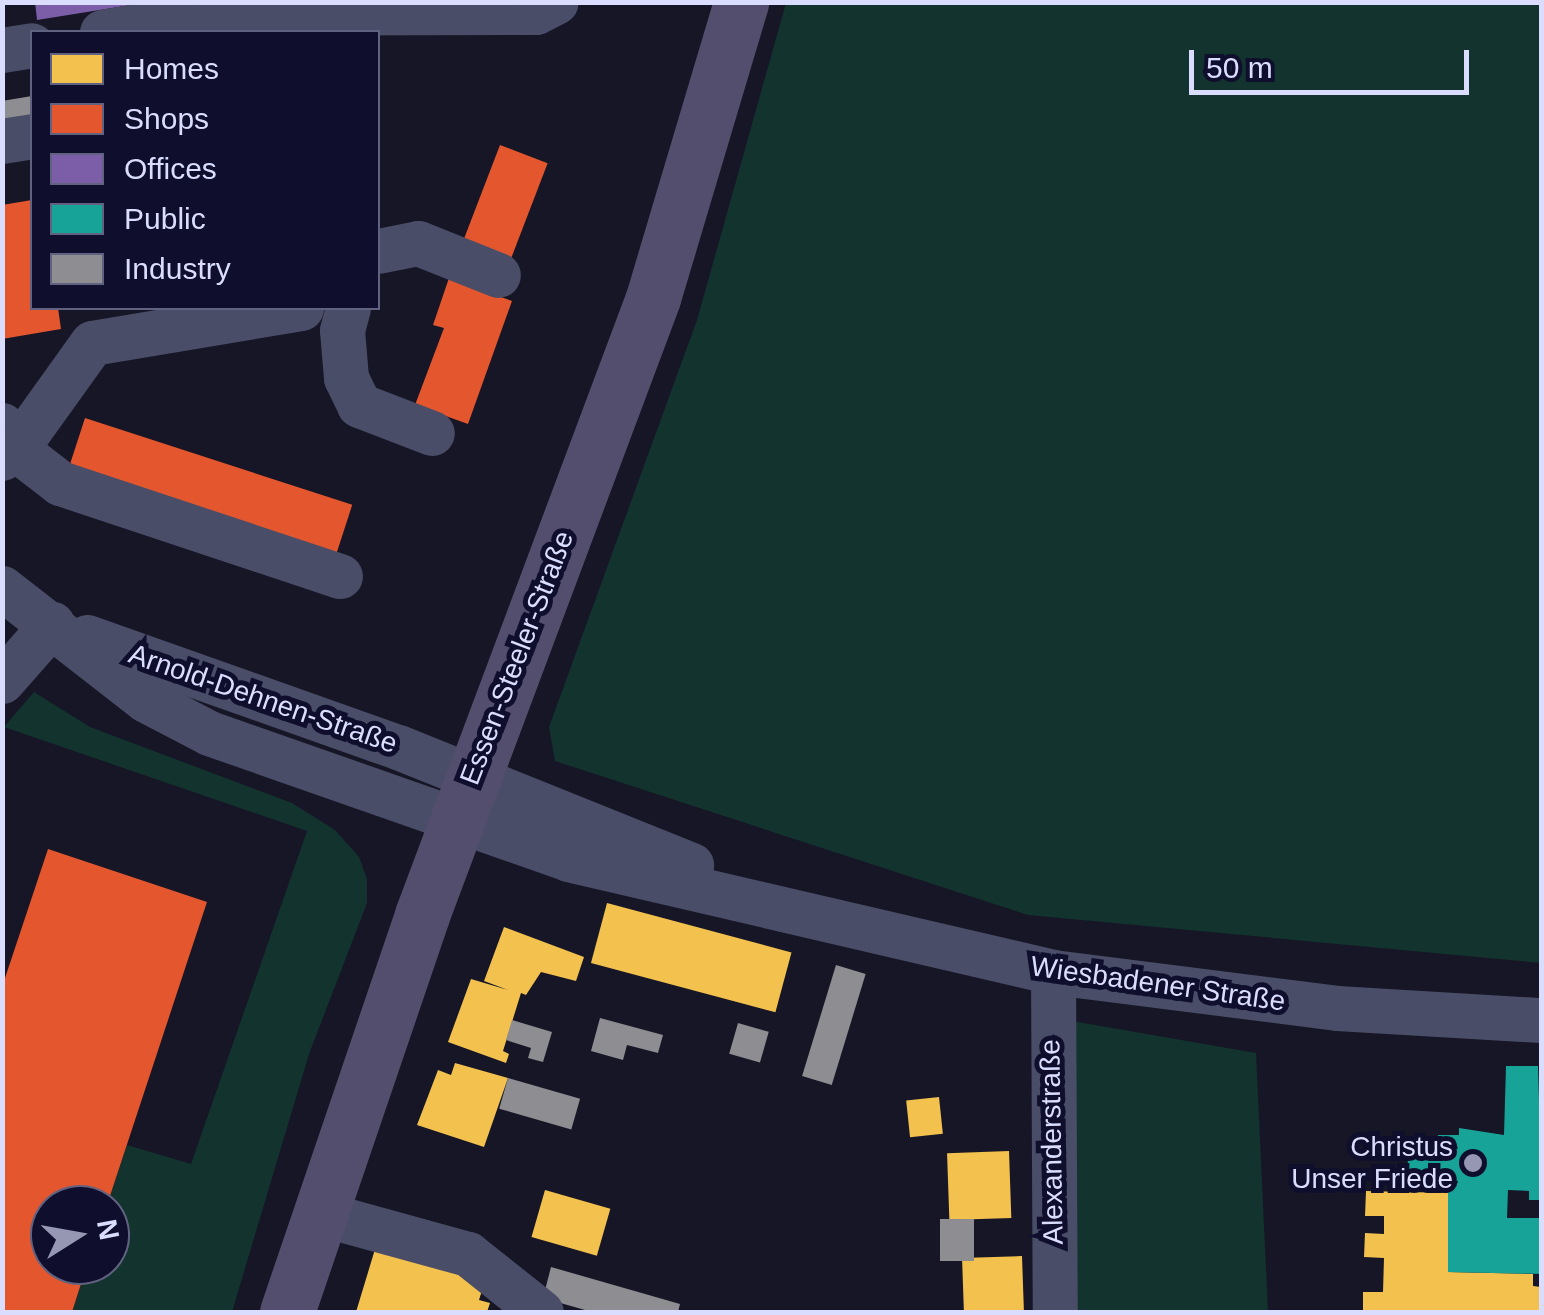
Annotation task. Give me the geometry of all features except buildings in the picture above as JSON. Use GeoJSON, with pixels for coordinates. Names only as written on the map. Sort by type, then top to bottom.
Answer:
{"type":"FeatureCollection","features":[{"type":"Feature","properties":{"kind":"main road","name":"Essen-Steeler-Straße"},"geometry":{"type":"LineString","coordinates":[[288,1312],[464,798],[653,298],[741,2]]}},
{"type":"Feature","properties":{"kind":"street"},"geometry":{"type":"LineString","coordinates":[[114,30],[214,13],[536,12],[556,2]]}},
{"type":"Feature","properties":{"kind":"street"},"geometry":{"type":"LineString","coordinates":[[2,50],[30,44]]}},
{"type":"Feature","properties":{"kind":"street"},"geometry":{"type":"LineString","coordinates":[[2,141],[30,136]]}},
{"type":"Feature","properties":{"kind":"street"},"geometry":{"type":"LineString","coordinates":[[380,251],[418,243],[498,275]]}},
{"type":"Feature","properties":{"kind":"street"},"geometry":{"type":"LineString","coordinates":[[289,310],[92,343],[7,444],[60,484],[340,576]]}},
{"type":"Feature","properties":{"kind":"street"},"geometry":{"type":"LineString","coordinates":[[347,310],[342,330],[346,378],[359,405],[432,432]]}},
{"type":"Feature","properties":{"kind":"street","name":"Arnold-Dehnen-Straße"},"geometry":{"type":"LineString","coordinates":[[2,588],[52,624],[464,798]]}},
{"type":"Feature","properties":{"kind":"street"},"geometry":{"type":"LineString","coordinates":[[2,680],[52,624]]}},
{"type":"Feature","properties":{"kind":"street","name":"Wiesbadener Straße"},"geometry":{"type":"LineString","coordinates":[[464,798],[781,904],[1053,972],[1303,1005],[1542,1020]]}},
{"type":"Feature","properties":{"kind":"street","name":"Alexanderstraße"},"geometry":{"type":"LineString","coordinates":[[1053,972],[1055,1312]]}},
{"type":"Feature","properties":{"kind":"street"},"geometry":{"type":"LineString","coordinates":[[319,1213],[468,1254],[541,1312]]}},
{"type":"Feature","properties":{"kind":"green space"},"geometry":{"type":"Polygon","coordinates":[[[786,3],[1541,3],[1541,963],[1028,915],[555,761],[549,727],[697,320],[786,3]]]}},
{"type":"Feature","properties":{"kind":"green space"},"geometry":{"type":"Polygon","coordinates":[[[34,692],[90,727],[292,803],[335,830],[359,857],[367,879],[367,903],[309,1054],[232,1312],[72,1312],[81,1285],[130,1285],[130,1185],[114,1185],[127,1145],[191,1164],[307,831],[4,727],[34,692]]]}},
{"type":"Feature","properties":{"kind":"green space"},"geometry":{"type":"Polygon","coordinates":[[[1072,1021],[1256,1053],[1268,1312],[1074,1312],[1072,1021]]]}},
{"type":"Feature","properties":{"kind":"place","name":"Christus Unser Friede"},"geometry":{"type":"Point","coordinates":[1473,1163]}}]}
